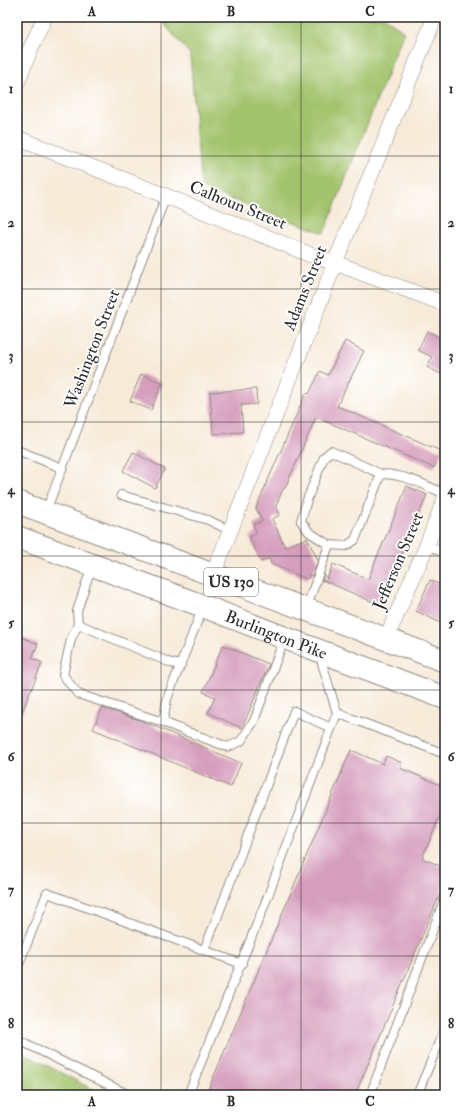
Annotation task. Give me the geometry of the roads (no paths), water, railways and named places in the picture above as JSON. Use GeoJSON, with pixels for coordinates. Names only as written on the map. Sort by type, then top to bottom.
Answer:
{"type":"FeatureCollection","features":[{"type":"Feature","properties":{"kind":"highway","name":"Burlington Pike"},"geometry":{"type":"LineString","coordinates":[[17,502],[445,661]]}},
{"type":"Feature","properties":{"kind":"highway","name":"Burlington Pike"},"geometry":{"type":"LineString","coordinates":[[17,537],[445,698]]}},
{"type":"Feature","properties":{"kind":"street"},"geometry":{"type":"LineString","coordinates":[[17,83],[45,17]]}},
{"type":"Feature","properties":{"kind":"street","name":"Adams Street"},"geometry":{"type":"LineString","coordinates":[[213,575],[335,263],[435,17]]}},
{"type":"Feature","properties":{"kind":"street","name":"Calhoun Street"},"geometry":{"type":"LineString","coordinates":[[17,138],[166,196],[311,255],[445,304]]}},
{"type":"Feature","properties":{"kind":"street","name":"Jefferson Street"},"geometry":{"type":"LineString","coordinates":[[386,638],[427,545],[445,499]]}},
{"type":"Feature","properties":{"kind":"lane","name":"Washington Street"},"geometry":{"type":"LineString","coordinates":[[45,513],[166,196]]}},
{"type":"Feature","properties":{"kind":"lane"},"geometry":{"type":"LineString","coordinates":[[17,450],[62,468]]}},
{"type":"Feature","properties":{"kind":"lane"},"geometry":{"type":"LineString","coordinates":[[381,474],[355,540],[346,546],[328,545],[309,532],[301,520],[307,500],[324,457],[331,451],[381,474],[389,474],[418,482],[445,499]]}},
{"type":"Feature","properties":{"kind":"lane"},"geometry":{"type":"LineString","coordinates":[[121,495],[208,520],[231,530]]}},
{"type":"Feature","properties":{"kind":"lane"},"geometry":{"type":"LineString","coordinates":[[306,610],[328,545]]}},
{"type":"Feature","properties":{"kind":"lane"},"geometry":{"type":"LineString","coordinates":[[427,545],[445,553]]}},
{"type":"Feature","properties":{"kind":"lane"},"geometry":{"type":"LineString","coordinates":[[92,565],[77,611],[78,624],[71,639],[64,675],[78,694],[163,722],[185,732],[228,747],[241,741],[254,721],[285,638]]}},
{"type":"Feature","properties":{"kind":"lane"},"geometry":{"type":"LineString","coordinates":[[163,722],[167,699],[203,606]]}},
{"type":"Feature","properties":{"kind":"lane"},"geometry":{"type":"LineString","coordinates":[[78,624],[181,665]]}},
{"type":"Feature","properties":{"kind":"lane"},"geometry":{"type":"LineString","coordinates":[[188,1095],[242,964],[337,712],[318,650]]}},
{"type":"Feature","properties":{"kind":"lane"},"geometry":{"type":"LineString","coordinates":[[204,950],[294,711],[331,728]]}},
{"type":"Feature","properties":{"kind":"lane"},"geometry":{"type":"LineString","coordinates":[[337,712],[445,754]]}},
{"type":"Feature","properties":{"kind":"lane"},"geometry":{"type":"LineString","coordinates":[[17,969],[46,893],[242,964]]}},
{"type":"Feature","properties":{"kind":"lane"},"geometry":{"type":"LineString","coordinates":[[370,1095],[445,898]]}},
{"type":"Feature","properties":{"kind":"lane"},"geometry":{"type":"LineString","coordinates":[[417,1095],[445,1028]]}},
{"type":"Feature","properties":{"kind":"lane"},"geometry":{"type":"LineString","coordinates":[[17,1039],[129,1095]]}}]}
